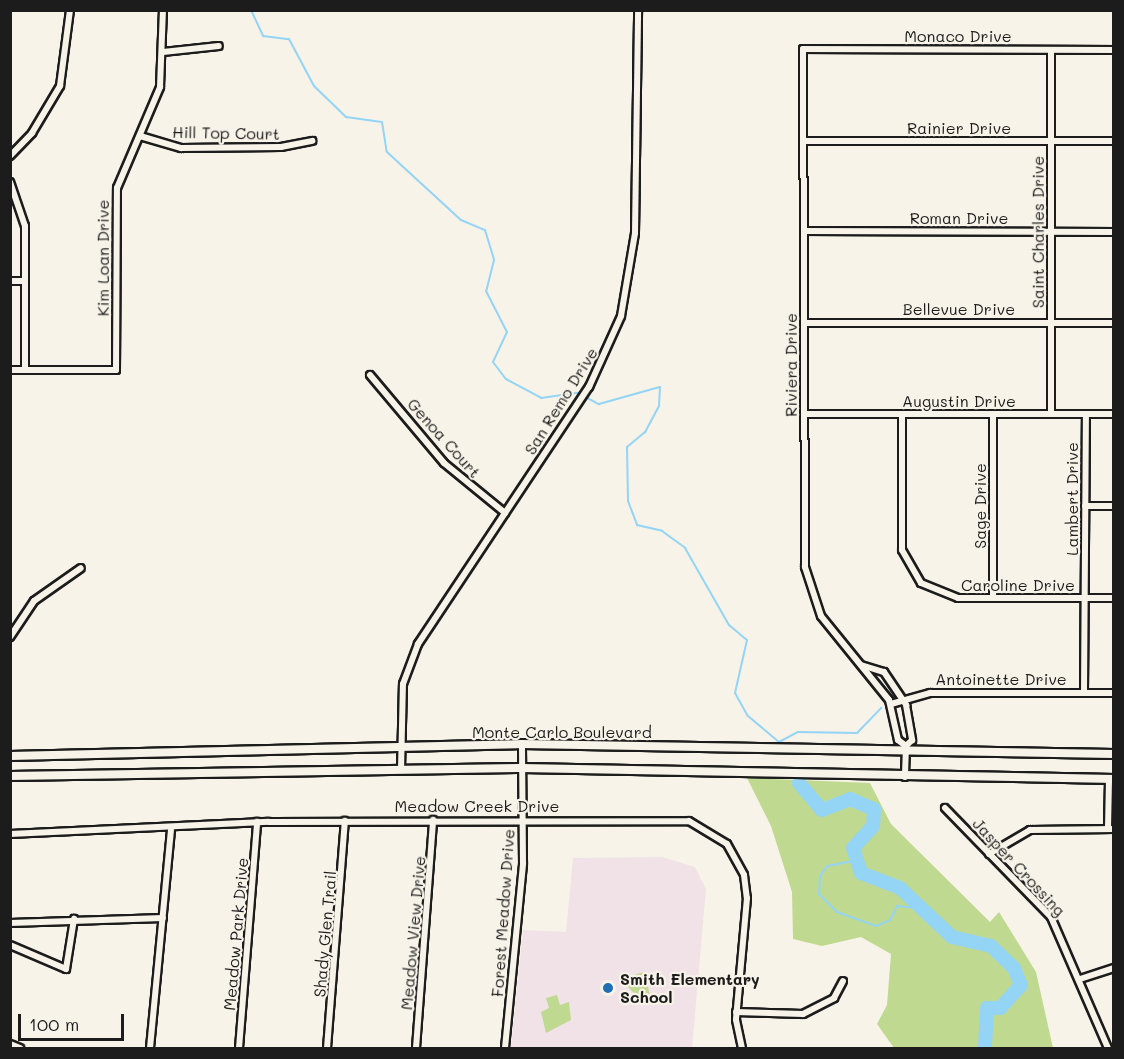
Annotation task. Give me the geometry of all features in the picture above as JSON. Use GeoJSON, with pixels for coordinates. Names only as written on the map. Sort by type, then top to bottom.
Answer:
{"type":"FeatureCollection","features":[{"type":"Feature","properties":{"kind":"main road","name":"Monte Carlo Boulevard"},"geometry":{"type":"LineString","coordinates":[[10,756],[401,750],[522,744],[1113,754]]}},
{"type":"Feature","properties":{"kind":"main road"},"geometry":{"type":"LineString","coordinates":[[10,776],[522,768],[905,778],[1111,779]]}},
{"type":"Feature","properties":{"kind":"street"},"geometry":{"type":"LineString","coordinates":[[10,156],[36,128],[60,86],[70,10]]}},
{"type":"Feature","properties":{"kind":"street","name":"Kim Loan Drive"},"geometry":{"type":"LineString","coordinates":[[25,370],[116,370],[117,188],[160,87],[163,10]]}},
{"type":"Feature","properties":{"kind":"street","name":"San Remo Drive"},"geometry":{"type":"LineString","coordinates":[[402,770],[403,684],[414,653],[581,400],[617,329],[631,271],[638,10]]}},
{"type":"Feature","properties":{"kind":"street"},"geometry":{"type":"LineString","coordinates":[[163,52],[219,46]]}},
{"type":"Feature","properties":{"kind":"street","name":"Monaco Drive"},"geometry":{"type":"LineString","coordinates":[[803,49],[1113,50]]}},
{"type":"Feature","properties":{"kind":"street","name":"Riviera Drive"},"geometry":{"type":"LineString","coordinates":[[803,49],[807,577],[826,625],[891,704],[898,740],[906,749]]}},
{"type":"Feature","properties":{"kind":"street","name":"Saint Charles Drive"},"geometry":{"type":"LineString","coordinates":[[1051,50],[1052,414]]}},
{"type":"Feature","properties":{"kind":"street","name":"Hill Top Court"},"geometry":{"type":"LineString","coordinates":[[140,136],[181,148],[281,147],[312,141]]}},
{"type":"Feature","properties":{"kind":"street","name":"Rainier Drive"},"geometry":{"type":"LineString","coordinates":[[804,141],[1113,141]]}},
{"type":"Feature","properties":{"kind":"street"},"geometry":{"type":"LineString","coordinates":[[10,182],[24,215],[25,281],[25,370],[10,370]]}},
{"type":"Feature","properties":{"kind":"street","name":"Roman Drive"},"geometry":{"type":"LineString","coordinates":[[805,231],[1113,232]]}},
{"type":"Feature","properties":{"kind":"street"},"geometry":{"type":"LineString","coordinates":[[10,281],[25,281]]}},
{"type":"Feature","properties":{"kind":"street","name":"Bellevue Drive"},"geometry":{"type":"LineString","coordinates":[[805,323],[1113,323]]}},
{"type":"Feature","properties":{"kind":"street","name":"Genoa Court"},"geometry":{"type":"LineString","coordinates":[[370,375],[453,472],[505,513]]}},
{"type":"Feature","properties":{"kind":"street","name":"Augustin Drive"},"geometry":{"type":"LineString","coordinates":[[804,414],[1113,414]]}},
{"type":"Feature","properties":{"kind":"street","name":"Caroline Drive"},"geometry":{"type":"LineString","coordinates":[[902,414],[902,543],[908,568],[937,594],[993,598],[1113,598]]}},
{"type":"Feature","properties":{"kind":"street","name":"Sage Drive"},"geometry":{"type":"LineString","coordinates":[[993,414],[993,598]]}},
{"type":"Feature","properties":{"kind":"street","name":"Lambert Drive"},"geometry":{"type":"LineString","coordinates":[[1084,692],[1086,414]]}},
{"type":"Feature","properties":{"kind":"street"},"geometry":{"type":"LineString","coordinates":[[1085,506],[1113,506]]}},
{"type":"Feature","properties":{"kind":"street"},"geometry":{"type":"LineString","coordinates":[[10,637],[34,601],[81,568]]}},
{"type":"Feature","properties":{"kind":"street","name":"Riviera Drive"},"geometry":{"type":"LineString","coordinates":[[861,665],[872,664],[884,672],[903,700],[911,728],[906,749],[905,778]]}},
{"type":"Feature","properties":{"kind":"street","name":"Antoinette Drive"},"geometry":{"type":"LineString","coordinates":[[891,704],[938,693],[1113,693]]}},
{"type":"Feature","properties":{"kind":"street","name":"Forest Meadow Drive"},"geometry":{"type":"LineString","coordinates":[[505,1048],[523,820],[522,744]]}},
{"type":"Feature","properties":{"kind":"street"},"geometry":{"type":"LineString","coordinates":[[988,854],[1030,830],[1111,829],[1111,779]]}},
{"type":"Feature","properties":{"kind":"street","name":"Jasper Crossing"},"geometry":{"type":"LineString","coordinates":[[945,808],[1051,917],[1080,979],[1108,1048]]}},
{"type":"Feature","properties":{"kind":"street","name":"Meadow Creek Drive"},"geometry":{"type":"LineString","coordinates":[[10,834],[171,830],[257,822],[674,819],[696,824],[722,839],[737,858],[747,887],[736,1012],[742,1048]]}},
{"type":"Feature","properties":{"kind":"street","name":"Meadow View Drive"},"geometry":{"type":"LineString","coordinates":[[416,1048],[433,820]]}},
{"type":"Feature","properties":{"kind":"street","name":"Shady Glen Trail"},"geometry":{"type":"LineString","coordinates":[[327,1048],[345,821]]}},
{"type":"Feature","properties":{"kind":"street","name":"Meadow Park Drive"},"geometry":{"type":"LineString","coordinates":[[239,1048],[257,822]]}},
{"type":"Feature","properties":{"kind":"street"},"geometry":{"type":"LineString","coordinates":[[150,1048],[171,830]]}},
{"type":"Feature","properties":{"kind":"street"},"geometry":{"type":"LineString","coordinates":[[10,923],[163,918]]}},
{"type":"Feature","properties":{"kind":"street"},"geometry":{"type":"LineString","coordinates":[[10,945],[66,969],[74,920]]}},
{"type":"Feature","properties":{"kind":"street"},"geometry":{"type":"LineString","coordinates":[[1080,979],[1113,968]]}},
{"type":"Feature","properties":{"kind":"street"},"geometry":{"type":"LineString","coordinates":[[736,1012],[803,1014],[834,998],[843,981]]}},
{"type":"Feature","properties":{"kind":"street"},"geometry":{"type":"LineString","coordinates":[[10,1044],[21,1048]]}},
{"type":"Feature","properties":{"kind":"shaded area","name":"Smith Elementary School"},"geometry":{"type":"Polygon","coordinates":[[[662,857],[695,867],[706,889],[692,1048],[511,1048],[523,930],[566,932],[573,858],[662,857]]]}},
{"type":"Feature","properties":{"kind":"green space"},"geometry":{"type":"Polygon","coordinates":[[[747,778],[870,783],[891,824],[990,922],[999,912],[1036,972],[1053,1048],[894,1048],[877,1024],[887,1005],[891,954],[861,937],[822,946],[793,939],[792,892],[771,826],[747,778]]]}},
{"type":"Feature","properties":{"kind":"green space"},"geometry":{"type":"Polygon","coordinates":[[[644,972],[650,995],[640,999],[620,979],[644,972]]]}},
{"type":"Feature","properties":{"kind":"green space"},"geometry":{"type":"Polygon","coordinates":[[[557,995],[560,1005],[569,1002],[571,1020],[546,1033],[541,1012],[549,1008],[546,998],[557,995]]]}},
{"type":"Feature","properties":{"kind":"waterway"},"geometry":{"type":"LineString","coordinates":[[251,10],[263,36],[289,39],[314,86],[346,117],[382,122],[387,152],[461,220],[485,230],[494,260],[486,291],[507,332],[493,362],[506,379],[541,398],[578,393],[599,404],[660,387],[659,406],[645,432],[627,447],[628,501],[637,525],[662,531],[685,548],[729,625],[747,640],[735,693],[748,716],[779,742],[798,732],[857,733],[881,708]]}},
{"type":"Feature","properties":{"kind":"waterway"},"geometry":{"type":"LineString","coordinates":[[799,783],[822,810],[850,799],[874,809],[873,826],[853,848],[861,873],[900,888],[952,937],[991,946],[1014,968],[1021,985],[1000,1008],[987,1008],[985,1048]]}},
{"type":"Feature","properties":{"kind":"waterway"},"geometry":{"type":"LineString","coordinates":[[853,861],[827,866],[820,876],[819,894],[837,912],[876,926],[890,920],[897,906],[924,909]]}},
{"type":"Feature","properties":{"kind":"place","name":"Smith Elementary School"},"geometry":{"type":"Point","coordinates":[608,988]}}]}
